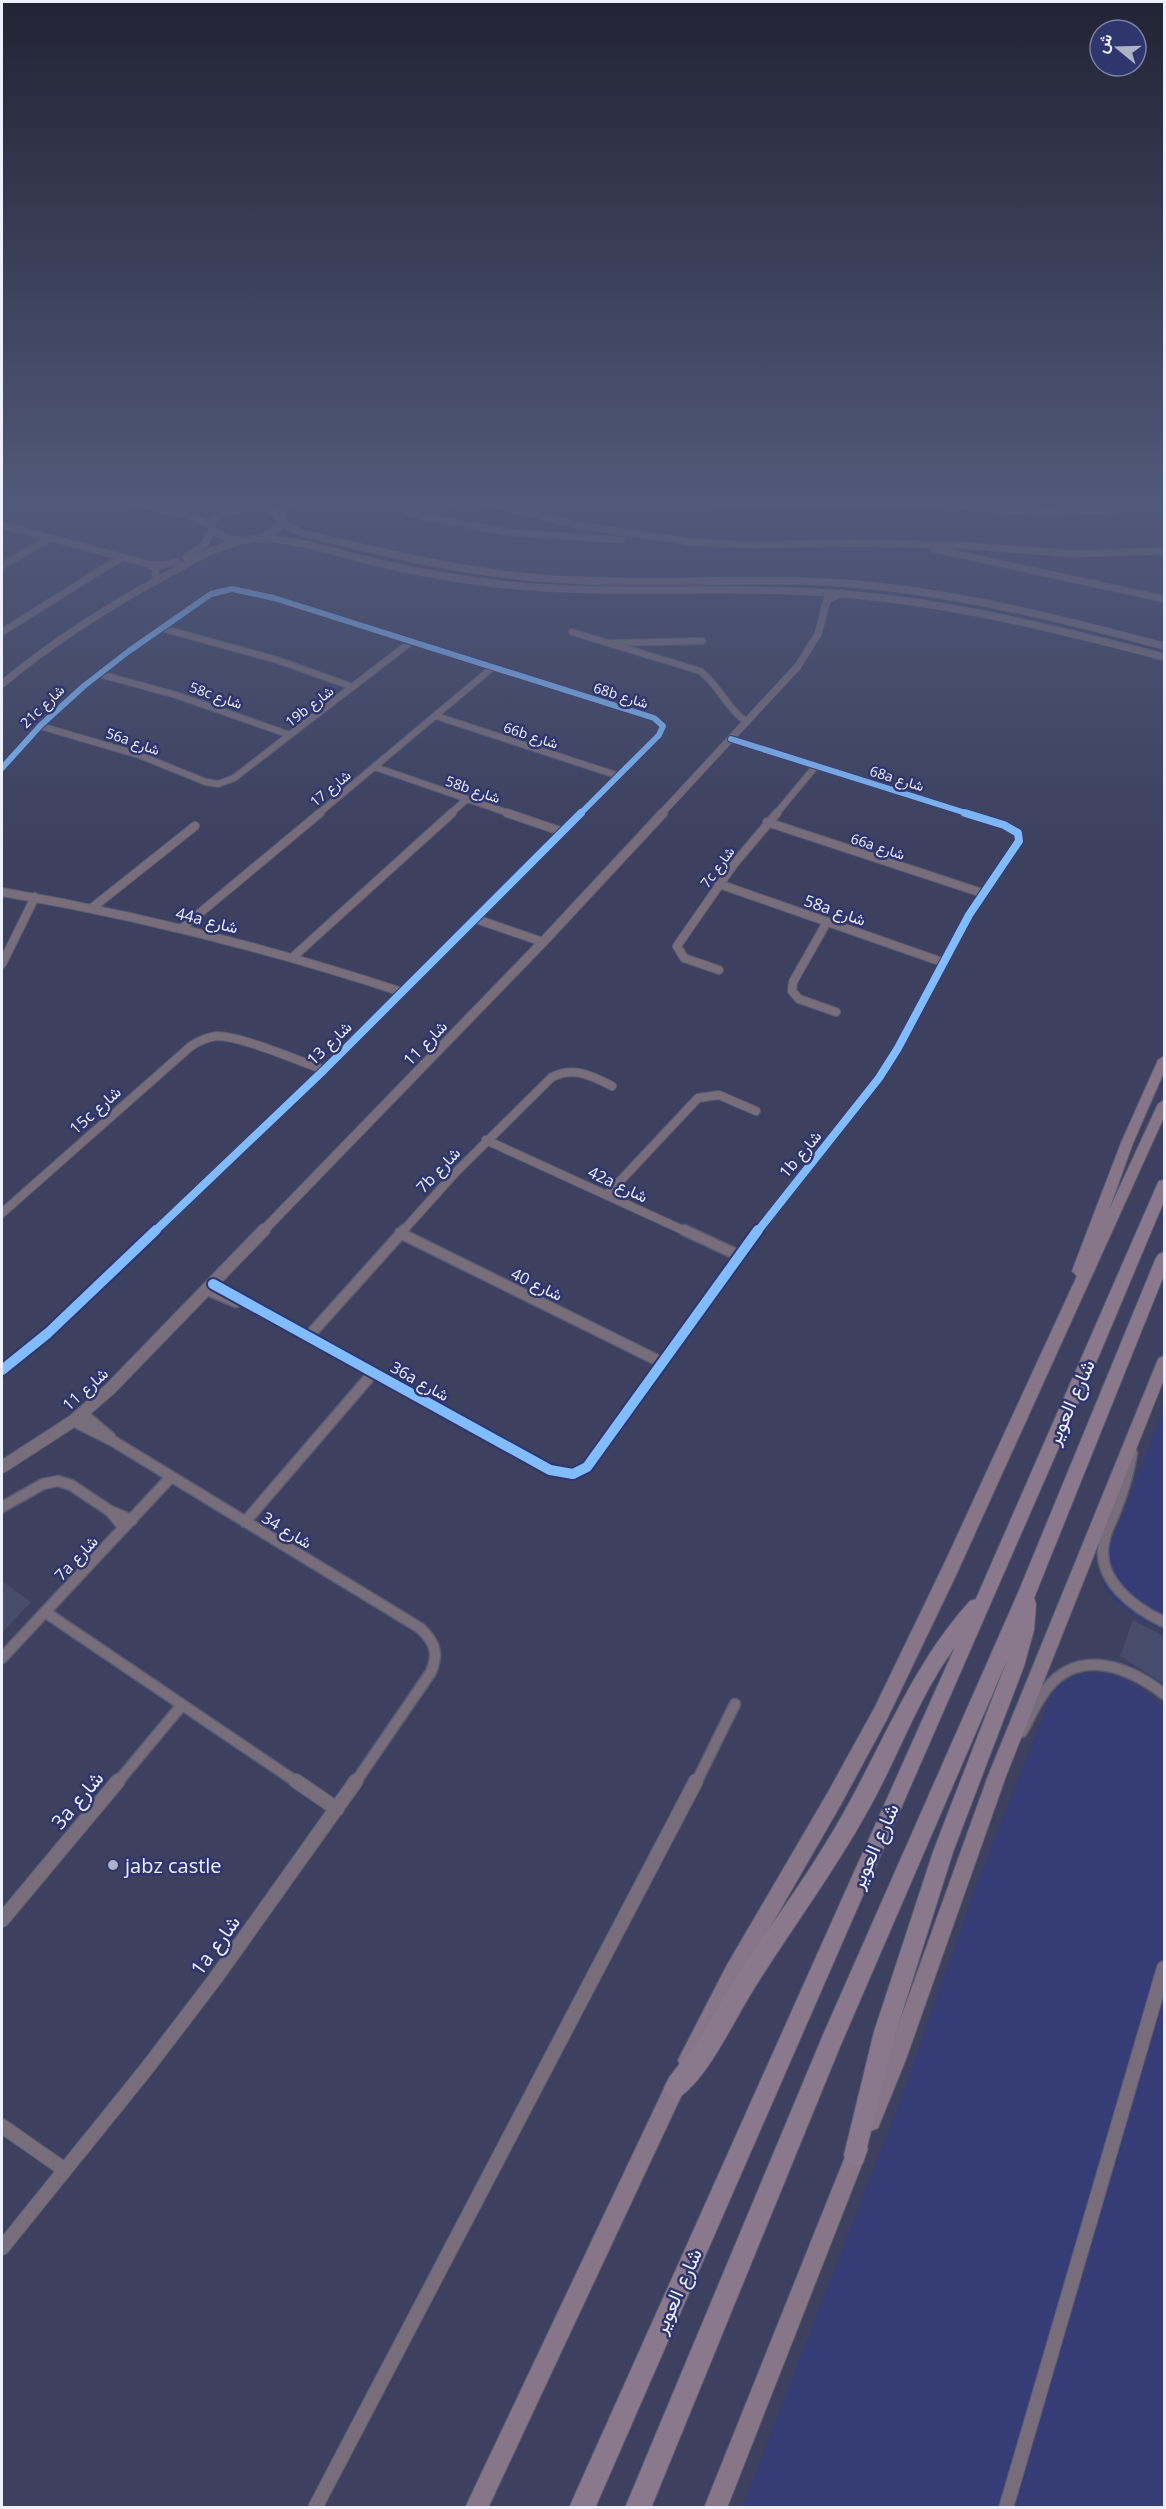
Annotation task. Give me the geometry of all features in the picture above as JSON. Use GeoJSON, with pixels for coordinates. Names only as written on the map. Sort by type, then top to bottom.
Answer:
{"type":"FeatureCollection","features":[{"type":"Feature","properties":{"kind":"highway","name":"شارع العوير"},"geometry":{"type":"LineString","coordinates":[[582,2508],[741,2143],[985,1598],[1164,1185]]}},
{"type":"Feature","properties":{"kind":"highway","name":"شارع العوير"},"geometry":{"type":"LineString","coordinates":[[638,2508],[831,2043],[1027,1593],[1164,1258]]}},
{"type":"Feature","properties":{"kind":"highway"},"geometry":{"type":"LineString","coordinates":[[855,2155],[874,2071],[931,1886],[1018,1657],[1025,1630],[1027,1593]]}},
{"type":"Feature","properties":{"kind":"highway"},"geometry":{"type":"LineString","coordinates":[[675,2088],[702,2055],[754,1970],[822,1870],[875,1779],[938,1654],[957,1627],[985,1598]]}},
{"type":"Feature","properties":{"kind":"main road"},"geometry":{"type":"LineString","coordinates":[[1063,1322],[1073,1287],[1124,1151],[1164,1060]]}},
{"type":"Feature","properties":{"kind":"main road"},"geometry":{"type":"LineString","coordinates":[[476,2508],[675,2088],[738,1963],[825,1815],[886,1704],[975,1519],[1164,1104]]}},
{"type":"Feature","properties":{"kind":"main road"},"geometry":{"type":"LineString","coordinates":[[715,2508],[855,2155],[896,2060],[997,1776],[1164,1362]]}},
{"type":"Feature","properties":{"kind":"street"},"geometry":{"type":"LineString","coordinates":[[2,632],[30,614]]}},
{"type":"Feature","properties":{"kind":"street"},"geometry":{"type":"LineString","coordinates":[[2,684],[60,639],[98,614]]}},
{"type":"Feature","properties":{"kind":"street","name":"21c شارع"},"geometry":{"type":"LineString","coordinates":[[2,768],[40,726],[99,674],[182,614]]}},
{"type":"Feature","properties":{"kind":"street","name":"68b شارع"},"geometry":{"type":"LineString","coordinates":[[325,614],[654,718],[663,726]]}},
{"type":"Feature","properties":{"kind":"street","name":"شارع 11"},"geometry":{"type":"LineString","coordinates":[[2,1467],[73,1421],[110,1389],[541,944],[730,741],[809,650],[822,624],[824,614]]}},
{"type":"Feature","properties":{"kind":"street"},"geometry":{"type":"LineString","coordinates":[[994,614],[1164,657]]}},
{"type":"Feature","properties":{"kind":"street"},"geometry":{"type":"LineString","coordinates":[[1039,614],[1164,646]]}},
{"type":"Feature","properties":{"kind":"street"},"geometry":{"type":"LineString","coordinates":[[161,628],[278,660],[353,687]]}},
{"type":"Feature","properties":{"kind":"street"},"geometry":{"type":"LineString","coordinates":[[572,632],[705,674],[734,714],[747,722]]}},
{"type":"Feature","properties":{"kind":"street","name":"19b شارع"},"geometry":{"type":"LineString","coordinates":[[218,784],[234,778],[412,641]]}},
{"type":"Feature","properties":{"kind":"street"},"geometry":{"type":"LineString","coordinates":[[611,644],[702,641]]}},
{"type":"Feature","properties":{"kind":"street","name":"شارع 17"},"geometry":{"type":"LineString","coordinates":[[183,927],[492,668]]}},
{"type":"Feature","properties":{"kind":"street","name":"58c شارع"},"geometry":{"type":"LineString","coordinates":[[99,674],[186,698],[290,735]]}},
{"type":"Feature","properties":{"kind":"street","name":"66b شارع"},"geometry":{"type":"LineString","coordinates":[[436,716],[619,776]]}},
{"type":"Feature","properties":{"kind":"street","name":"56a شارع"},"geometry":{"type":"LineString","coordinates":[[40,726],[107,744],[206,782],[218,784]]}},
{"type":"Feature","properties":{"kind":"street","name":"شارع 13"},"geometry":{"type":"LineString","coordinates":[[2,1370],[48,1333],[324,1070],[619,776],[659,735],[663,726]]}},
{"type":"Feature","properties":{"kind":"street","name":"68a شارع"},"geometry":{"type":"LineString","coordinates":[[730,741],[1004,825],[1018,833]]}},
{"type":"Feature","properties":{"kind":"street","name":"58b شارع"},"geometry":{"type":"LineString","coordinates":[[375,767],[563,832]]}},
{"type":"Feature","properties":{"kind":"street","name":"7c شارع"},"geometry":{"type":"LineString","coordinates":[[719,970],[684,958],[677,950],[680,942],[719,884],[767,822],[815,767]]}},
{"type":"Feature","properties":{"kind":"street"},"geometry":{"type":"LineString","coordinates":[[293,957],[466,800]]}},
{"type":"Feature","properties":{"kind":"street","name":"66a شارع"},"geometry":{"type":"LineString","coordinates":[[767,822],[982,893]]}},
{"type":"Feature","properties":{"kind":"street"},"geometry":{"type":"LineString","coordinates":[[92,908],[195,826]]}},
{"type":"Feature","properties":{"kind":"street","name":"1b شارع"},"geometry":{"type":"LineString","coordinates":[[573,1474],[581,1471],[593,1461],[738,1255],[879,1078],[912,1023],[942,962],[982,893],[1017,844],[1018,833]]}},
{"type":"Feature","properties":{"kind":"street","name":"58a شارع"},"geometry":{"type":"LineString","coordinates":[[719,884],[942,962]]}},
{"type":"Feature","properties":{"kind":"street","name":"44a شارع"},"geometry":{"type":"LineString","coordinates":[[2,892],[183,927],[293,957],[402,992]]}},
{"type":"Feature","properties":{"kind":"street"},"geometry":{"type":"LineString","coordinates":[[2,964],[34,897]]}},
{"type":"Feature","properties":{"kind":"street"},"geometry":{"type":"LineString","coordinates":[[476,919],[541,944]]}},
{"type":"Feature","properties":{"kind":"street"},"geometry":{"type":"LineString","coordinates":[[827,922],[793,982],[792,991],[799,999],[836,1012]]}},
{"type":"Feature","properties":{"kind":"street","name":"15c شارع"},"geometry":{"type":"LineString","coordinates":[[2,1213],[190,1046],[213,1036],[236,1039],[324,1070]]}},
{"type":"Feature","properties":{"kind":"street","name":"7b شارع"},"geometry":{"type":"LineString","coordinates":[[308,1337],[486,1140],[557,1073],[579,1072],[612,1086]]}},
{"type":"Feature","properties":{"kind":"street"},"geometry":{"type":"LineString","coordinates":[[607,1195],[698,1098],[719,1095],[756,1111]]}},
{"type":"Feature","properties":{"kind":"street","name":"42a شارع"},"geometry":{"type":"LineString","coordinates":[[486,1140],[738,1255]]}},
{"type":"Feature","properties":{"kind":"street"},"geometry":{"type":"LineString","coordinates":[[2,1201],[11,1204]]}},
{"type":"Feature","properties":{"kind":"street","name":"شارع 40"},"geometry":{"type":"LineString","coordinates":[[400,1233],[661,1362]]}},
{"type":"Feature","properties":{"kind":"street","name":"36a شارع"},"geometry":{"type":"LineString","coordinates":[[210,1287],[308,1337],[550,1470],[573,1474]]}},
{"type":"Feature","properties":{"kind":"street"},"geometry":{"type":"LineString","coordinates":[[245,1522],[373,1373]]}},
{"type":"Feature","properties":{"kind":"street","name":"شارع 34"},"geometry":{"type":"LineString","coordinates":[[82,1414],[113,1442]]}},
{"type":"Feature","properties":{"kind":"street","name":"شارع 34"},"geometry":{"type":"LineString","coordinates":[[73,1421],[113,1442],[420,1628],[434,1642],[437,1651]]}},
{"type":"Feature","properties":{"kind":"street"},"geometry":{"type":"LineString","coordinates":[[1134,1435],[1130,1467],[1103,1547],[1104,1559],[1113,1582],[1121,1594],[1148,1615],[1164,1622]]}},
{"type":"Feature","properties":{"kind":"street","name":"7a شارع"},"geometry":{"type":"LineString","coordinates":[[2,1658],[171,1477]]}},
{"type":"Feature","properties":{"kind":"street"},"geometry":{"type":"LineString","coordinates":[[2,1507],[43,1484],[58,1481],[71,1485],[128,1524]]}},
{"type":"Feature","properties":{"kind":"street"},"geometry":{"type":"LineString","coordinates":[[45,1612],[337,1809]]}},
{"type":"Feature","properties":{"kind":"street","name":"1a شارع"},"geometry":{"type":"LineString","coordinates":[[2,2248],[215,1979],[337,1809],[432,1671],[437,1651]]}},
{"type":"Feature","properties":{"kind":"street"},"geometry":{"type":"LineString","coordinates":[[997,1776],[1048,1688],[1071,1670],[1099,1664],[1119,1666],[1138,1675],[1164,1694]]}},
{"type":"Feature","properties":{"kind":"street"},"geometry":{"type":"LineString","coordinates":[[315,2508],[559,2042],[683,1811],[735,1704]]}},
{"type":"Feature","properties":{"kind":"street","name":"3a شارع"},"geometry":{"type":"LineString","coordinates":[[2,1920],[182,1705]]}},
{"type":"Feature","properties":{"kind":"street"},"geometry":{"type":"LineString","coordinates":[[1006,2508],[1164,1968]]}},
{"type":"Feature","properties":{"kind":"street"},"geometry":{"type":"LineString","coordinates":[[2,2126],[65,2170]]}},
{"type":"Feature","properties":{"kind":"shaded area"},"geometry":{"type":"Polygon","coordinates":[[[1164,1407],[1164,1630],[1140,1620],[1113,1599],[1104,1587],[1101,1569],[1164,1407]]]}},
{"type":"Feature","properties":{"kind":"shaded area"},"geometry":{"type":"Polygon","coordinates":[[[2,1581],[31,1602],[2,1633],[2,1581]]]}},
{"type":"Feature","properties":{"kind":"shaded area"},"geometry":{"type":"Polygon","coordinates":[[[1133,1620],[1164,1636],[1164,1684],[1120,1656],[1133,1620]]]}},
{"type":"Feature","properties":{"kind":"shaded area"},"geometry":{"type":"Polygon","coordinates":[[[1109,1674],[1121,1678],[1153,1698],[1164,1710],[1164,2507],[742,2508],[904,2091],[975,1889],[1054,1688],[1077,1675],[1109,1674]]]}},
{"type":"Feature","properties":{"kind":"cycle path"},"geometry":{"type":"LineString","coordinates":[[2,768],[41,725],[84,686],[181,614]]}},
{"type":"Feature","properties":{"kind":"cycle path"},"geometry":{"type":"LineString","coordinates":[[2,1370],[48,1333],[324,1070],[659,735],[663,726],[654,718],[330,614]]}},
{"type":"Feature","properties":{"kind":"cycle path"},"geometry":{"type":"LineString","coordinates":[[213,1284],[550,1470],[573,1474],[587,1467],[738,1255],[879,1078],[898,1048],[969,915],[1019,841],[1018,833],[1004,825],[731,739]]}},
{"type":"Feature","properties":{"kind":"place","name":"jabz castle"},"geometry":{"type":"Point","coordinates":[113,1865]}}]}
